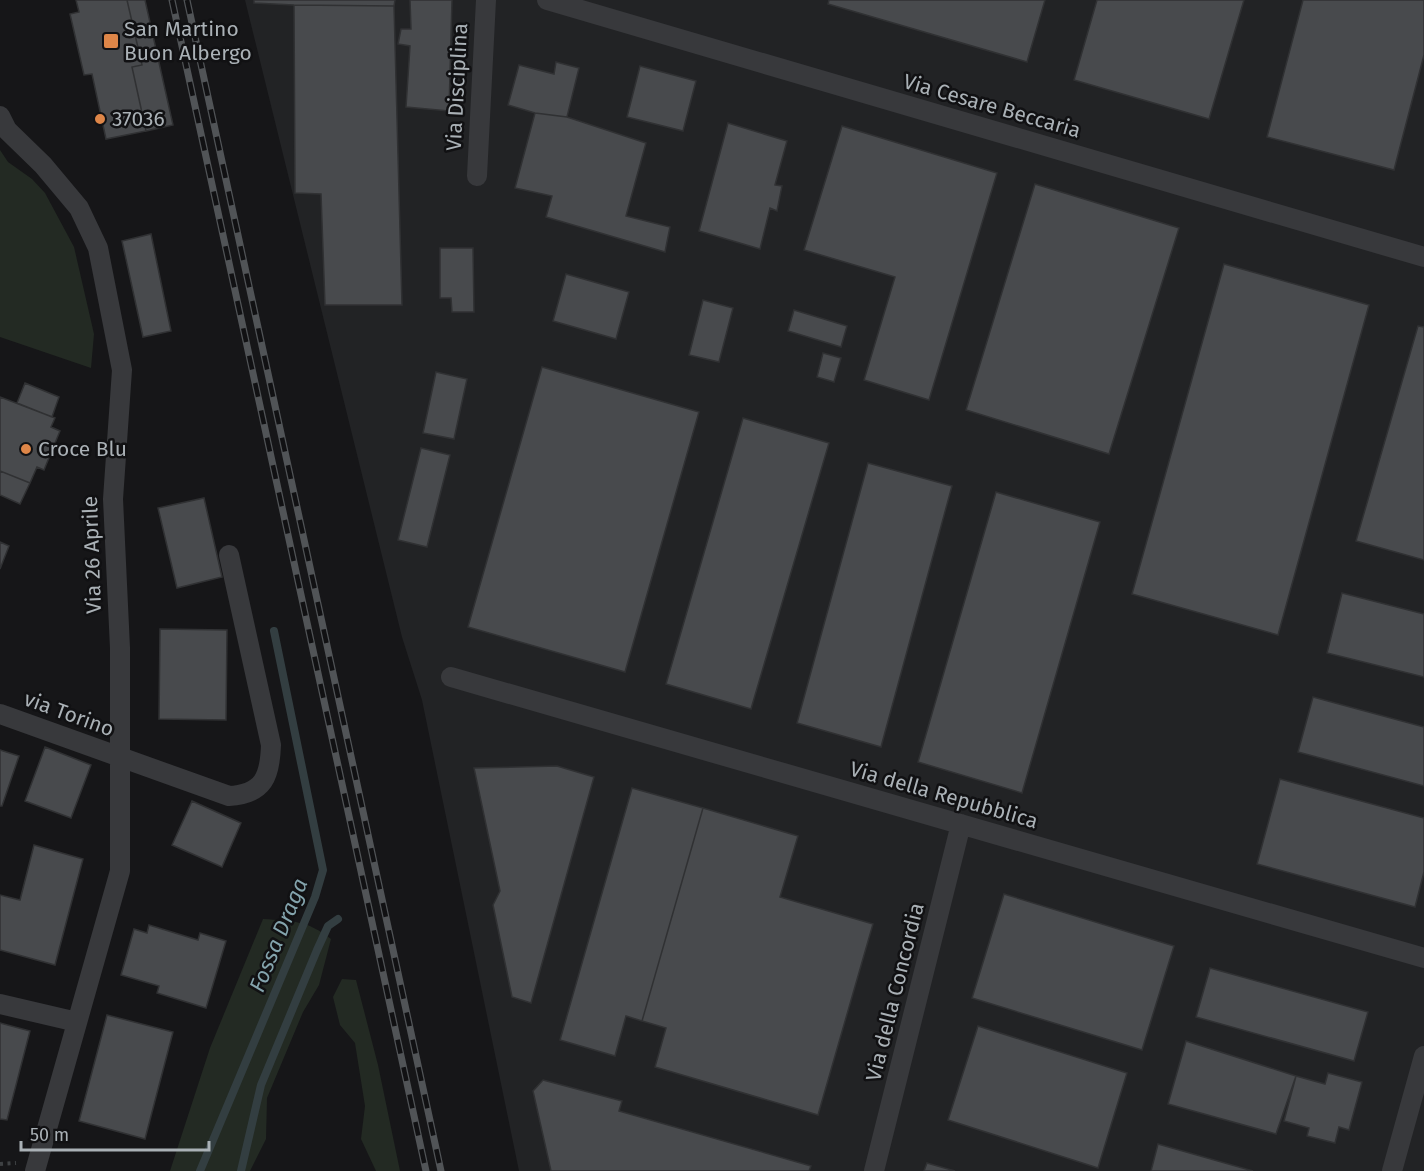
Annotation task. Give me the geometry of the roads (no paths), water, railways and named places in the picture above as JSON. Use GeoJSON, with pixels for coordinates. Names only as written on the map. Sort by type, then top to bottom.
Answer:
{"type":"FeatureCollection","features":[{"type":"Feature","properties":{"kind":"street","name":"Via Disciplina"},"geometry":{"type":"LineString","coordinates":[[477,176],[486,0]]}},
{"type":"Feature","properties":{"kind":"street","name":"Via Cesare Beccaria"},"geometry":{"type":"LineString","coordinates":[[547,0],[1424,257]]}},
{"type":"Feature","properties":{"kind":"street","name":"Via 26 Aprile"},"geometry":{"type":"LineString","coordinates":[[0,116],[7,130],[43,165],[80,208],[98,248],[122,370],[113,499],[120,648],[122,758],[120,871],[35,1171]]}},
{"type":"Feature","properties":{"kind":"street","name":"via Torino"},"geometry":{"type":"LineString","coordinates":[[0,714],[229,796],[242,795],[262,785],[270,768],[271,745],[229,555]]}},
{"type":"Feature","properties":{"kind":"street","name":"Via della Repubblica"},"geometry":{"type":"LineString","coordinates":[[451,678],[1424,958]]}},
{"type":"Feature","properties":{"kind":"street","name":"Via della Concordia"},"geometry":{"type":"LineString","coordinates":[[874,1171],[961,824]]}},
{"type":"Feature","properties":{"kind":"street"},"geometry":{"type":"LineString","coordinates":[[0,1004],[77,1022]]}},
{"type":"Feature","properties":{"kind":"street"},"geometry":{"type":"LineString","coordinates":[[1392,1171],[1424,1056]]}},
{"type":"Feature","properties":{"kind":"waterway","name":"Fossa Draga"},"geometry":{"type":"LineString","coordinates":[[200,1171],[315,897],[323,870],[274,631]]}},
{"type":"Feature","properties":{"kind":"waterway"},"geometry":{"type":"LineString","coordinates":[[241,1171],[261,1085],[328,926],[338,919]]}},
{"type":"Feature","properties":{"kind":"railway"},"geometry":{"type":"LineString","coordinates":[[172,0],[426,1171]]}},
{"type":"Feature","properties":{"kind":"railway"},"geometry":{"type":"LineString","coordinates":[[187,0],[441,1171]]}},
{"type":"Feature","properties":{"kind":"place","name":"San Martino Buon Albergo"},"geometry":{"type":"Point","coordinates":[111,41]}},
{"type":"Feature","properties":{"kind":"place","name":"37036"},"geometry":{"type":"Point","coordinates":[100,119]}},
{"type":"Feature","properties":{"kind":"place","name":"Croce Blu"},"geometry":{"type":"Point","coordinates":[26,449]}}]}
